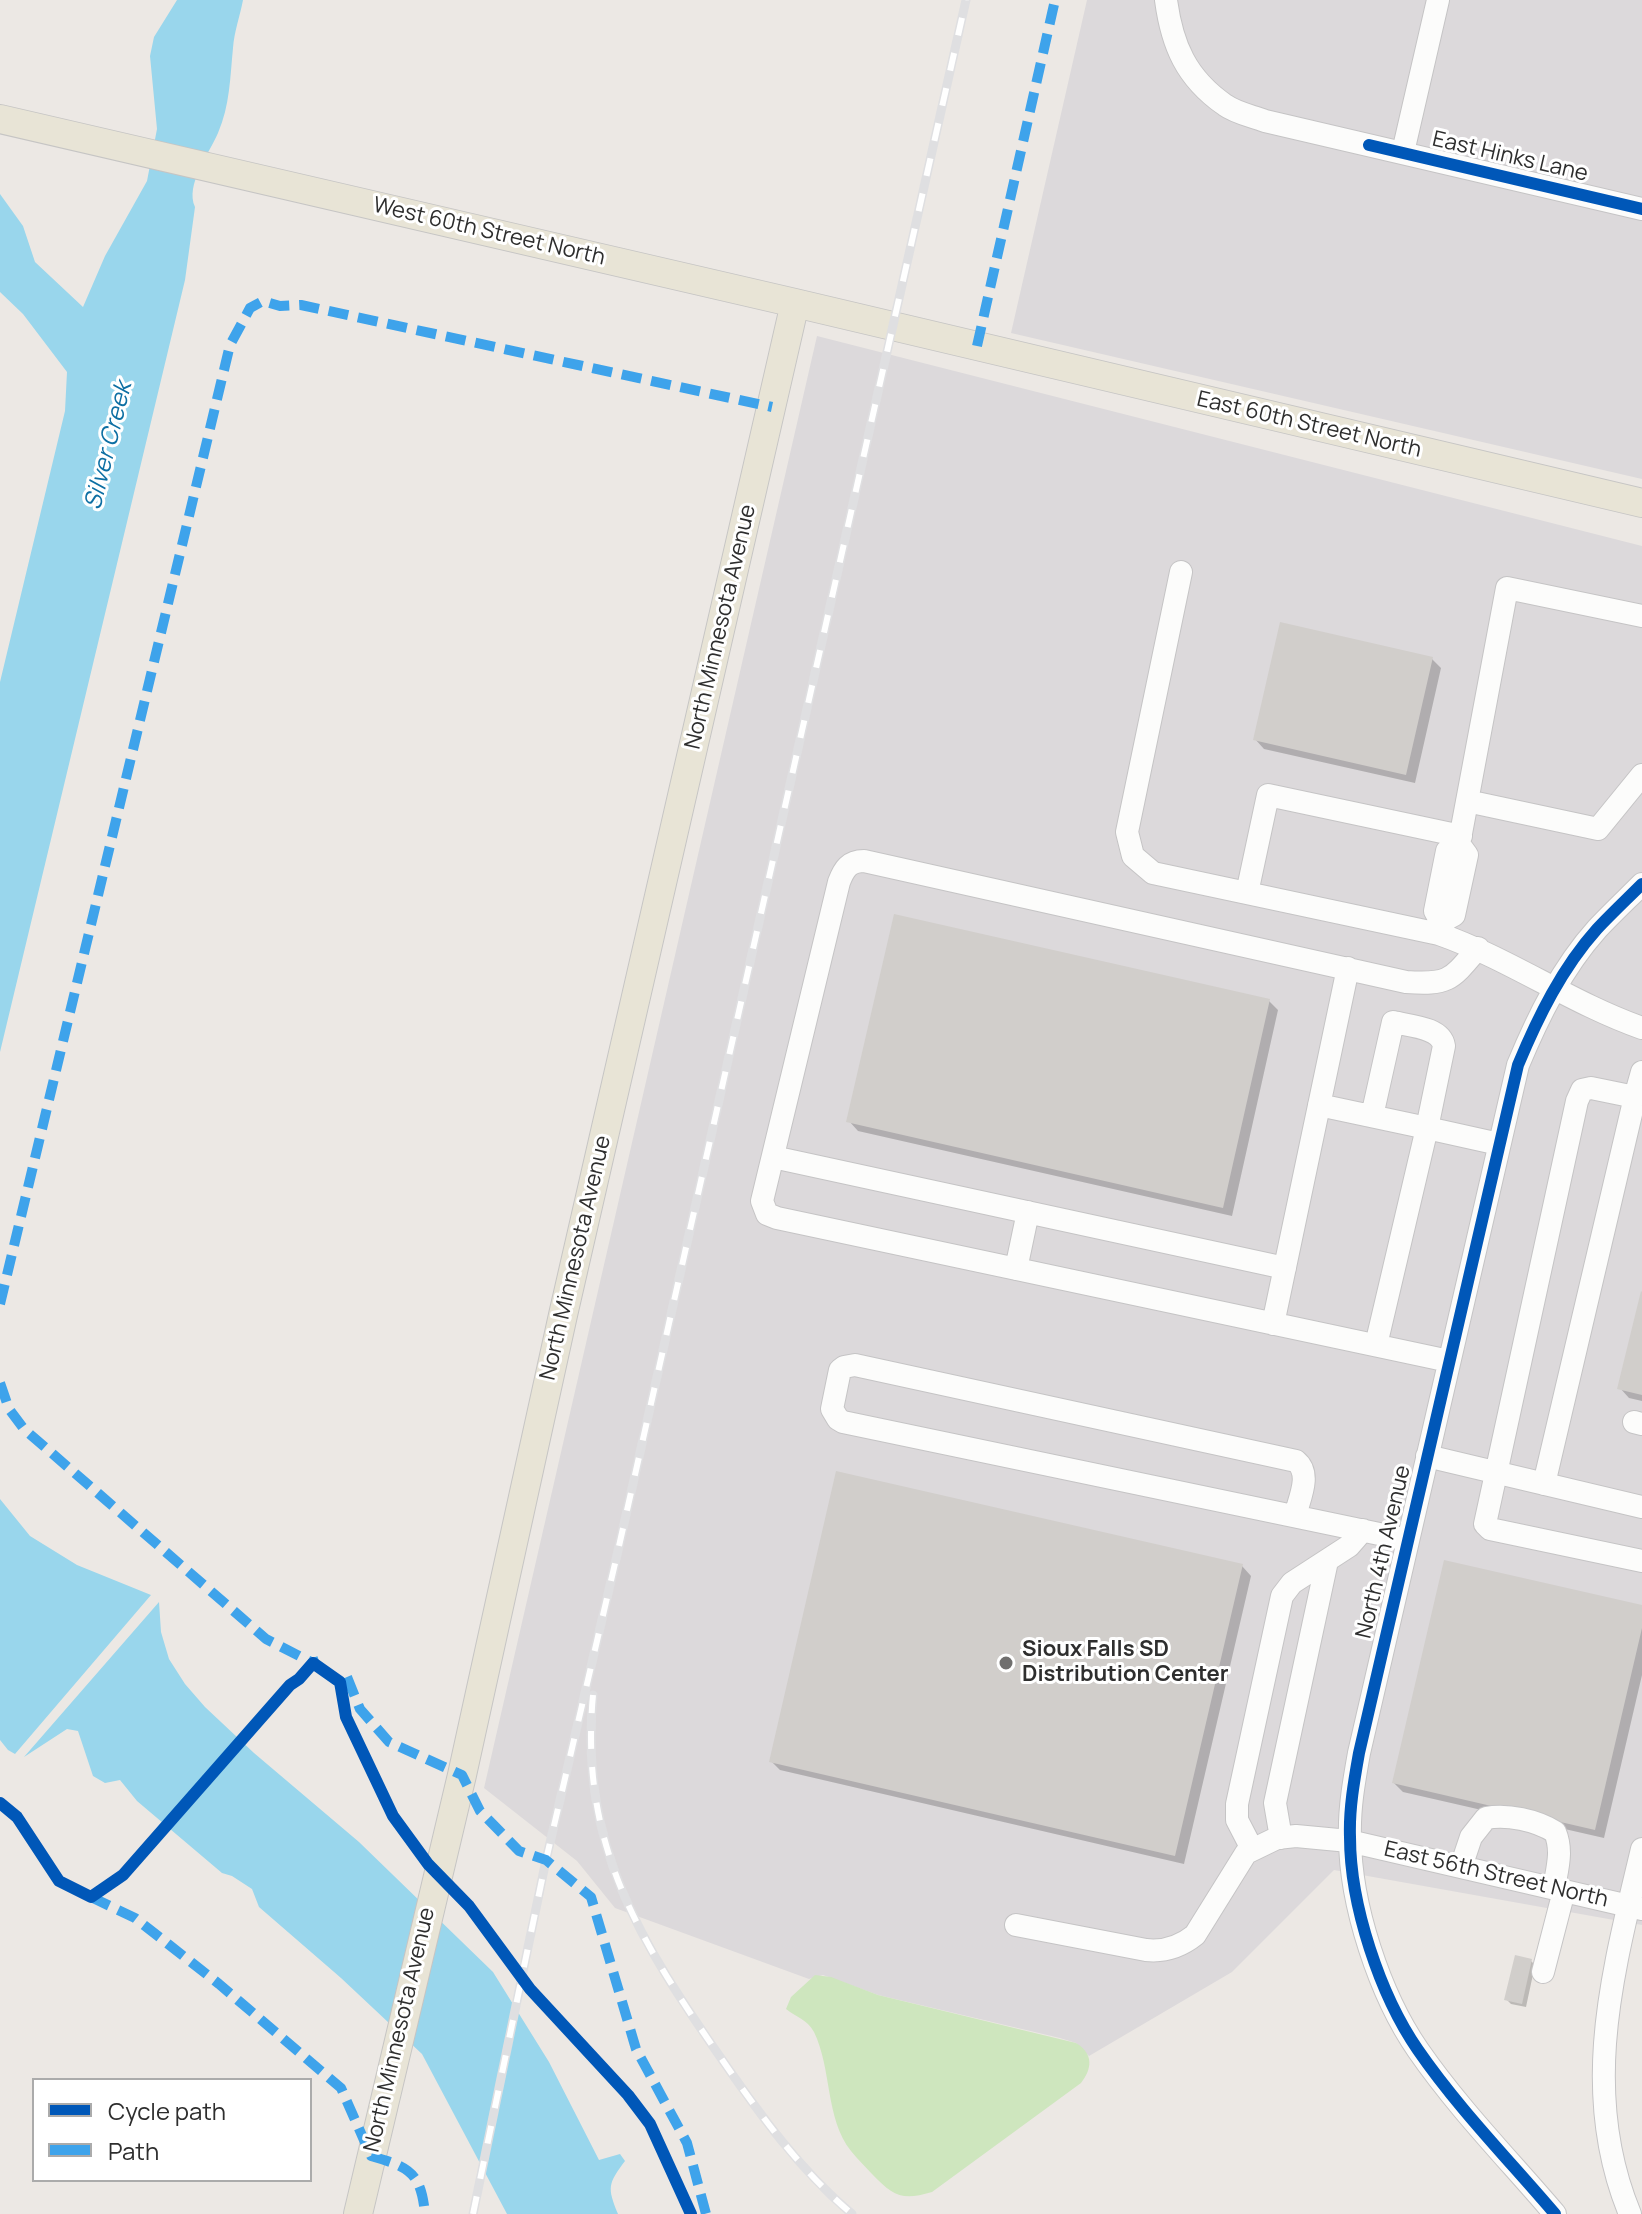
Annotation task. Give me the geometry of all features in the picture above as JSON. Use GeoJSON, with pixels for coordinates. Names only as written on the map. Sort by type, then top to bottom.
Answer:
{"type":"FeatureCollection","features":[{"type":"Feature","properties":{"kind":"main road","name":"West 60th Street North"},"geometry":{"type":"LineString","coordinates":[[0,119],[977,346]]}},
{"type":"Feature","properties":{"kind":"main road","name":"North Minnesota Avenue"},"geometry":{"type":"LineString","coordinates":[[358,2214],[462,1775],[566,1299],[795,303]]}},
{"type":"Feature","properties":{"kind":"main road","name":"East 60th Street North"},"geometry":{"type":"LineString","coordinates":[[977,346],[1642,503]]}},
{"type":"Feature","properties":{"kind":"street","name":"East Hinks Lane"},"geometry":{"type":"LineString","coordinates":[[1166,0],[1170,34],[1193,76],[1226,106],[1265,121],[1642,209]]}},
{"type":"Feature","properties":{"kind":"street"},"geometry":{"type":"LineString","coordinates":[[1403,152],[1438,0]]}},
{"type":"Feature","properties":{"kind":"street"},"geometry":{"type":"LineString","coordinates":[[1181,572],[1127,832],[1133,856],[1153,873],[1440,928],[1606,1015],[1642,1028]]}},
{"type":"Feature","properties":{"kind":"street"},"geometry":{"type":"LineString","coordinates":[[1440,928],[1454,915],[1467,855],[1460,840],[1507,588],[1642,616]]}},
{"type":"Feature","properties":{"kind":"street"},"geometry":{"type":"LineString","coordinates":[[1467,801],[1598,829],[1642,775]]}},
{"type":"Feature","properties":{"kind":"street"},"geometry":{"type":"LineString","coordinates":[[1247,893],[1268,795],[1460,840]]}},
{"type":"Feature","properties":{"kind":"street"},"geometry":{"type":"LineString","coordinates":[[1449,1361],[767,1214],[762,1201],[839,882],[844,869],[854,861],[1406,982],[1437,984],[1456,975],[1478,948]]}},
{"type":"Feature","properties":{"kind":"street","name":"North 4th Avenue"},"geometry":{"type":"LineString","coordinates":[[1555,2214],[1439,2079],[1399,2018],[1364,1929],[1349,1841],[1359,1753],[1518,1065],[1536,1021],[1596,931],[1642,884]]}},
{"type":"Feature","properties":{"kind":"street"},"geometry":{"type":"LineString","coordinates":[[1273,1324],[1348,968]]}},
{"type":"Feature","properties":{"kind":"street"},"geometry":{"type":"LineString","coordinates":[[1372,1116],[1393,1022],[1436,1033],[1443,1039],[1444,1046],[1376,1345]]}},
{"type":"Feature","properties":{"kind":"street"},"geometry":{"type":"LineString","coordinates":[[1544,1484],[1642,1072]]}},
{"type":"Feature","properties":{"kind":"street"},"geometry":{"type":"LineString","coordinates":[[1635,1097],[1591,1088],[1582,1090],[1577,1101],[1485,1524],[1490,1529],[1642,1561]]}},
{"type":"Feature","properties":{"kind":"street"},"geometry":{"type":"LineString","coordinates":[[1319,1105],[1499,1144]]}},
{"type":"Feature","properties":{"kind":"street"},"geometry":{"type":"LineString","coordinates":[[773,1157],[1285,1268]]}},
{"type":"Feature","properties":{"kind":"street"},"geometry":{"type":"LineString","coordinates":[[1016,1269],[1028,1212]]}},
{"type":"Feature","properties":{"kind":"street"},"geometry":{"type":"LineString","coordinates":[[1295,1516],[1305,1474],[1296,1461],[855,1365],[840,1370],[832,1409],[843,1422],[1408,1540]]}},
{"type":"Feature","properties":{"kind":"street"},"geometry":{"type":"LineString","coordinates":[[1427,1456],[1642,1507]]}},
{"type":"Feature","properties":{"kind":"street"},"geometry":{"type":"LineString","coordinates":[[1252,1849],[1237,1820],[1236,1808],[1281,1600],[1292,1583],[1349,1546],[1363,1530]]}},
{"type":"Feature","properties":{"kind":"street"},"geometry":{"type":"LineString","coordinates":[[1016,1925],[1146,1950],[1168,1949],[1195,1935],[1246,1853],[1281,1838],[1275,1803],[1327,1561]]}},
{"type":"Feature","properties":{"kind":"street"},"geometry":{"type":"LineString","coordinates":[[1461,1867],[1471,1837],[1486,1818],[1498,1816],[1531,1822],[1555,1832],[1559,1842],[1559,1890],[1543,1972]]}},
{"type":"Feature","properties":{"kind":"street","name":"East 56th Street North"},"geometry":{"type":"LineString","coordinates":[[1281,1838],[1296,1836],[1349,1841],[1635,1907]]}},
{"type":"Feature","properties":{"kind":"street"},"geometry":{"type":"LineString","coordinates":[[1631,2199],[1607,2125],[1603,2051],[1613,1974],[1635,1907],[1642,1849]]}},
{"type":"Feature","properties":{"kind":"shaded area"},"geometry":{"type":"Polygon","coordinates":[[[1087,0],[1642,0],[1642,479],[1011,333],[1087,0]]]}},
{"type":"Feature","properties":{"kind":"shaded area"},"geometry":{"type":"Polygon","coordinates":[[[817,336],[1642,546],[1642,1925],[1334,1870],[1232,1972],[1089,2056],[1076,2043],[1060,2038],[878,1995],[823,1975],[809,1979],[615,1908],[577,1861],[484,1788],[817,336]]]}},
{"type":"Feature","properties":{"kind":"green space"},"geometry":{"type":"Polygon","coordinates":[[[815,1975],[831,1977],[878,1995],[1076,2043],[1088,2057],[1087,2072],[1081,2083],[932,2192],[899,2195],[872,2174],[843,2138],[814,2032],[805,2021],[786,2009],[791,1997],[815,1975]]]}},
{"type":"Feature","properties":{"kind":"water","name":"Silver Creek"},"geometry":{"type":"Polygon","coordinates":[[[177,0],[243,0],[227,102],[222,123],[193,189],[195,207],[185,280],[0,1052],[0,682],[65,411],[67,372],[23,314],[0,292],[0,194],[23,226],[35,262],[83,307],[105,256],[147,181],[157,129],[150,56],[154,37],[177,0]]]}},
{"type":"Feature","properties":{"kind":"water"},"geometry":{"type":"Polygon","coordinates":[[[0,1499],[30,1536],[77,1565],[151,1595],[15,1754],[0,1740],[0,1499]]]}},
{"type":"Feature","properties":{"kind":"water"},"geometry":{"type":"Polygon","coordinates":[[[159,1602],[161,1632],[169,1659],[205,1707],[359,1842],[493,1972],[549,2062],[599,2160],[620,2154],[625,2161],[611,2186],[618,2214],[507,2214],[422,2054],[259,1907],[252,1889],[222,1873],[137,1801],[120,1780],[105,1783],[93,1776],[78,1731],[67,1729],[24,1757],[159,1602]]]}},
{"type":"Feature","properties":{"kind":"building"},"geometry":{"type":"Polygon","coordinates":[[[1280,622],[1433,657],[1406,775],[1253,740],[1280,622]]]}},
{"type":"Feature","properties":{"kind":"building"},"geometry":{"type":"Polygon","coordinates":[[[894,914],[1270,999],[1223,1208],[846,1122],[894,914]]]}},
{"type":"Feature","properties":{"kind":"building"},"geometry":{"type":"Polygon","coordinates":[[[1642,1292],[1642,1395],[1617,1389],[1642,1292]]]}},
{"type":"Feature","properties":{"kind":"building","name":"Sioux Falls SD Distribution Center"},"geometry":{"type":"Polygon","coordinates":[[[836,1471],[1243,1564],[1175,1856],[769,1762],[836,1471]]]}},
{"type":"Feature","properties":{"kind":"building"},"geometry":{"type":"Polygon","coordinates":[[[1444,1560],[1642,1605],[1642,1628],[1595,1830],[1392,1783],[1444,1560]]]}},
{"type":"Feature","properties":{"kind":"building"},"geometry":{"type":"Polygon","coordinates":[[[1515,1955],[1532,1959],[1522,2004],[1504,2000],[1515,1955]]]}},
{"type":"Feature","properties":{"kind":"railway"},"geometry":{"type":"LineString","coordinates":[[473,2214],[546,1860],[966,0]]}},
{"type":"Feature","properties":{"kind":"railway"},"geometry":{"type":"LineString","coordinates":[[593,1695],[591,1749],[596,1799],[606,1846],[642,1933],[693,2018],[737,2082],[799,2161],[852,2214]]}},
{"type":"Feature","properties":{"kind":"marked path"},"geometry":{"type":"LineString","coordinates":[[977,346],[1055,0]]}},
{"type":"Feature","properties":{"kind":"marked path"},"geometry":{"type":"LineString","coordinates":[[0,1304],[230,345],[250,308],[263,301],[280,306],[301,305],[772,407]]}},
{"type":"Feature","properties":{"kind":"marked path"},"geometry":{"type":"LineString","coordinates":[[0,1383],[9,1409],[24,1429],[266,1639],[313,1663],[319,1661]]}},
{"type":"Feature","properties":{"kind":"marked path"},"geometry":{"type":"LineString","coordinates":[[347,1677],[360,1709],[389,1742],[462,1775],[480,1811],[519,1851],[546,1860],[591,1897],[636,2049],[687,2143],[706,2214]]}},
{"type":"Feature","properties":{"kind":"marked path"},"geometry":{"type":"LineString","coordinates":[[91,1897],[135,1918],[219,1984],[341,2088],[371,2156],[411,2173],[420,2189],[425,2214]]}},
{"type":"Feature","properties":{"kind":"cycle path"},"geometry":{"type":"LineString","coordinates":[[1369,145],[1642,209]]}},
{"type":"Feature","properties":{"kind":"cycle path"},"geometry":{"type":"LineString","coordinates":[[1555,2214],[1433,2071],[1391,2003],[1361,1920],[1351,1863],[1350,1816],[1359,1753],[1518,1065],[1543,1011],[1573,960],[1597,929],[1642,884]]}},
{"type":"Feature","properties":{"kind":"cycle path"},"geometry":{"type":"LineString","coordinates":[[0,1803],[17,1817],[59,1881],[91,1897],[123,1875],[290,1685],[313,1663],[340,1682],[346,1717],[393,1816],[428,1864],[469,1906],[530,1989],[628,2095],[650,2124],[691,2214]]}},
{"type":"Feature","properties":{"kind":"place","name":"Sioux Falls SD Distribution Center"},"geometry":{"type":"Point","coordinates":[1006,1663]}}]}
